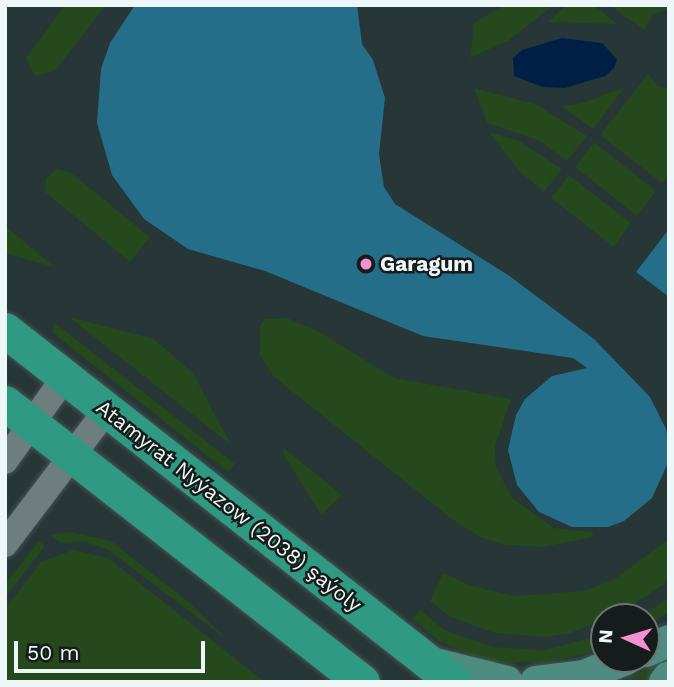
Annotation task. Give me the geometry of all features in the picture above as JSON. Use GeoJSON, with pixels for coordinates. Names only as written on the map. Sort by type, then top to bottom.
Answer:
{"type":"FeatureCollection","features":[{"type":"Feature","properties":{"kind":"main road","name":"Atamyrat Nyýazow (2038) şaýoly"},"geometry":{"type":"LineString","coordinates":[[5,330],[442,672]]}},
{"type":"Feature","properties":{"kind":"main road"},"geometry":{"type":"LineString","coordinates":[[19,413],[362,682]]}},
{"type":"Feature","properties":{"kind":"main road"},"geometry":{"type":"LineString","coordinates":[[442,672],[507,682]]}},
{"type":"Feature","properties":{"kind":"main road"},"geometry":{"type":"LineString","coordinates":[[536,682],[591,673]]}},
{"type":"Feature","properties":{"kind":"main road"},"geometry":{"type":"LineString","coordinates":[[665,682],[669,677]]}},
{"type":"Feature","properties":{"kind":"street"},"geometry":{"type":"LineString","coordinates":[[5,461],[19,413],[65,377]]}},
{"type":"Feature","properties":{"kind":"street"},"geometry":{"type":"LineString","coordinates":[[5,544],[70,454],[106,411]]}},
{"type":"Feature","properties":{"kind":"green space"},"geometry":{"type":"Polygon","coordinates":[[[65,5],[106,5],[55,71],[35,76],[26,58],[65,5]]]}},
{"type":"Feature","properties":{"kind":"green space"},"geometry":{"type":"Polygon","coordinates":[[[504,5],[554,5],[509,40],[470,58],[474,23],[504,5]]]}},
{"type":"Feature","properties":{"kind":"green space"},"geometry":{"type":"Polygon","coordinates":[[[566,5],[594,5],[617,24],[548,22],[566,5]]]}},
{"type":"Feature","properties":{"kind":"green space"},"geometry":{"type":"Polygon","coordinates":[[[609,5],[669,5],[669,9],[653,14],[644,30],[609,5]]]}},
{"type":"Feature","properties":{"kind":"green space"},"geometry":{"type":"Polygon","coordinates":[[[648,74],[658,86],[669,89],[669,175],[662,183],[600,135],[648,74]]]}},
{"type":"Feature","properties":{"kind":"green space"},"geometry":{"type":"Polygon","coordinates":[[[625,87],[593,129],[561,106],[583,103],[625,87]]]}},
{"type":"Feature","properties":{"kind":"green space"},"geometry":{"type":"Polygon","coordinates":[[[474,88],[535,104],[587,136],[567,161],[538,140],[487,123],[474,88]]]}},
{"type":"Feature","properties":{"kind":"green space"},"geometry":{"type":"Polygon","coordinates":[[[489,132],[519,141],[562,169],[544,192],[519,171],[489,132]]]}},
{"type":"Feature","properties":{"kind":"green space"},"geometry":{"type":"Polygon","coordinates":[[[594,142],[656,191],[637,216],[575,167],[594,142]]]}},
{"type":"Feature","properties":{"kind":"green space"},"geometry":{"type":"Polygon","coordinates":[[[57,169],[71,173],[150,237],[130,262],[45,192],[46,178],[57,169]]]}},
{"type":"Feature","properties":{"kind":"green space"},"geometry":{"type":"Polygon","coordinates":[[[569,175],[631,223],[614,247],[551,198],[569,175]]]}},
{"type":"Feature","properties":{"kind":"green space"},"geometry":{"type":"Polygon","coordinates":[[[5,225],[10,230],[56,268],[5,253],[5,225]]]}},
{"type":"Feature","properties":{"kind":"green space"},"geometry":{"type":"Polygon","coordinates":[[[69,317],[154,339],[193,373],[231,445],[69,317]]]}},
{"type":"Feature","properties":{"kind":"green space"},"geometry":{"type":"Polygon","coordinates":[[[287,318],[318,331],[394,378],[511,399],[495,446],[496,467],[512,498],[554,528],[592,532],[594,537],[543,547],[506,545],[480,537],[453,520],[273,376],[260,355],[260,326],[265,319],[287,318]]]}},
{"type":"Feature","properties":{"kind":"green space"},"geometry":{"type":"Polygon","coordinates":[[[55,323],[235,464],[228,472],[52,332],[55,323]]]}},
{"type":"Feature","properties":{"kind":"green space"},"geometry":{"type":"Polygon","coordinates":[[[284,448],[342,495],[321,515],[283,453],[284,448]]]}},
{"type":"Feature","properties":{"kind":"green space"},"geometry":{"type":"Polygon","coordinates":[[[70,532],[111,541],[191,604],[226,639],[107,549],[84,542],[60,543],[50,535],[70,532]]]}},
{"type":"Feature","properties":{"kind":"green space"},"geometry":{"type":"Polygon","coordinates":[[[669,539],[669,581],[635,603],[590,603],[590,624],[571,633],[545,637],[495,633],[450,617],[430,601],[443,573],[472,586],[516,596],[584,591],[613,580],[669,539]]]}},
{"type":"Feature","properties":{"kind":"green space"},"geometry":{"type":"Polygon","coordinates":[[[39,541],[45,546],[5,598],[5,584],[39,541]]]}},
{"type":"Feature","properties":{"kind":"green space"},"geometry":{"type":"Polygon","coordinates":[[[73,550],[108,558],[265,682],[5,682],[5,609],[41,562],[73,550]]]}},
{"type":"Feature","properties":{"kind":"green space"},"geometry":{"type":"Polygon","coordinates":[[[669,598],[669,612],[660,618],[660,604],[669,598]]]}},
{"type":"Feature","properties":{"kind":"green space"},"geometry":{"type":"Polygon","coordinates":[[[420,610],[445,630],[492,647],[546,650],[590,638],[590,652],[547,663],[488,662],[439,641],[412,619],[420,610]]]}},
{"type":"Feature","properties":{"kind":"green space"},"geometry":{"type":"Polygon","coordinates":[[[639,673],[655,673],[650,682],[623,682],[639,673]]]}},
{"type":"Feature","properties":{"kind":"water"},"geometry":{"type":"Polygon","coordinates":[[[562,38],[602,43],[617,59],[614,68],[605,76],[565,88],[543,87],[514,76],[513,58],[522,50],[562,38]]]}},
{"type":"Feature","properties":{"kind":"building","name":"Garagum"},"geometry":{"type":"Polygon","coordinates":[[[135,5],[357,5],[362,44],[373,60],[385,98],[379,154],[384,187],[395,204],[508,275],[594,339],[650,397],[666,429],[669,447],[667,465],[652,498],[624,521],[608,527],[572,527],[539,512],[517,485],[508,450],[516,415],[525,399],[552,376],[587,368],[573,358],[423,336],[265,271],[188,249],[144,219],[112,175],[97,123],[101,69],[110,43],[135,5]]]}},
{"type":"Feature","properties":{"kind":"building"},"geometry":{"type":"Polygon","coordinates":[[[669,229],[669,297],[636,272],[669,229]]]}},
{"type":"Feature","properties":{"kind":"place","name":"Garagum"},"geometry":{"type":"Point","coordinates":[366,264]}}]}
